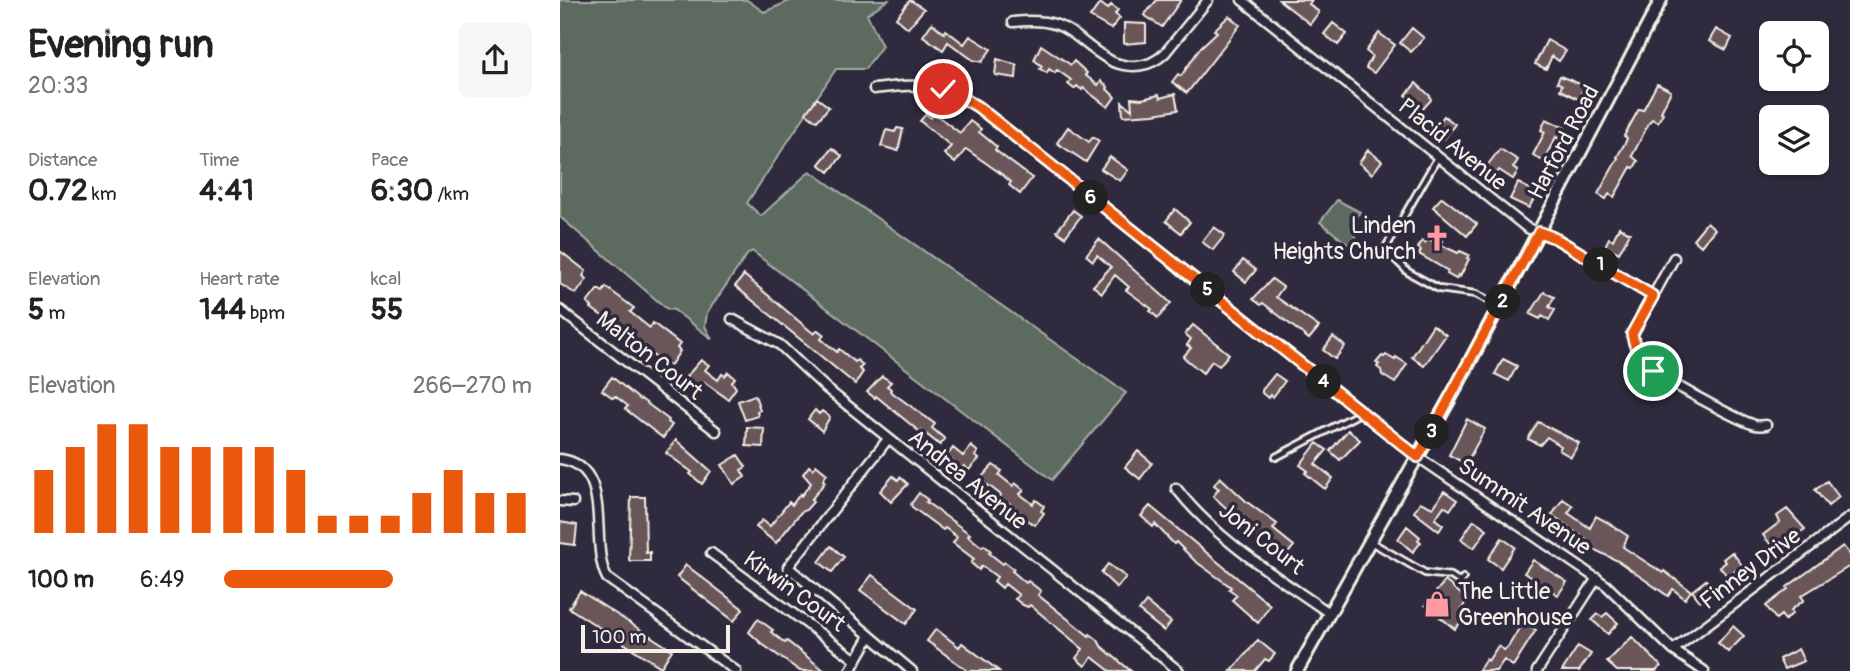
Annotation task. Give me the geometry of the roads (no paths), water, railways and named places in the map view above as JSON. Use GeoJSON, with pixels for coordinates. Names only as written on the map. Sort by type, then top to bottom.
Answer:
{"type":"FeatureCollection","features":[{"type":"Feature","properties":{"kind":"main road","name":"Harford Road"},"geometry":{"type":"LineString","coordinates":[[1297,671],[1500,306],[1661,0]]}},
{"type":"Feature","properties":{"kind":"street"},"geometry":{"type":"LineString","coordinates":[[1013,22],[1029,20],[1062,25],[1113,62],[1122,65],[1144,65],[1165,53],[1208,0]]}},
{"type":"Feature","properties":{"kind":"street","name":"Placid Avenue"},"geometry":{"type":"LineString","coordinates":[[1242,0],[1527,228],[1555,238],[1653,296]]}},
{"type":"Feature","properties":{"kind":"street","name":"Summit Avenue"},"geometry":{"type":"LineString","coordinates":[[874,89],[921,84],[956,94],[978,107],[1418,457],[1597,578],[1626,602],[1673,650],[1704,671]]}},
{"type":"Feature","properties":{"kind":"street"},"geometry":{"type":"LineString","coordinates":[[1674,258],[1632,334],[1635,348],[1644,363],[1653,371],[1736,416],[1757,426],[1766,425]]}},
{"type":"Feature","properties":{"kind":"street","name":"Malton Court"},"geometry":{"type":"LineString","coordinates":[[560,310],[716,431]]}},
{"type":"Feature","properties":{"kind":"street","name":"Andrea Avenue"},"geometry":{"type":"LineString","coordinates":[[732,320],[780,345],[827,390],[1179,671]]}},
{"type":"Feature","properties":{"kind":"street"},"geometry":{"type":"LineString","coordinates":[[888,439],[788,567],[912,671]]}},
{"type":"Feature","properties":{"kind":"street"},"geometry":{"type":"LineString","coordinates":[[560,459],[583,470],[594,486],[600,558],[607,578],[614,586],[736,671]]}},
{"type":"Feature","properties":{"kind":"street","name":"Joni Court"},"geometry":{"type":"LineString","coordinates":[[1176,488],[1191,507],[1253,560],[1329,613]]}},
{"type":"Feature","properties":{"kind":"street"},"geometry":{"type":"LineString","coordinates":[[560,501],[573,502]]}},
{"type":"Feature","properties":{"kind":"street","name":"Finney Drive"},"geometry":{"type":"LineString","coordinates":[[1673,650],[1850,516]]}},
{"type":"Feature","properties":{"kind":"street","name":"Kirwin Court"},"geometry":{"type":"LineString","coordinates":[[711,553],[856,660]]}},
{"type":"Feature","properties":{"kind":"street"},"geometry":{"type":"LineString","coordinates":[[1537,671],[1597,578]]}},
{"type":"Feature","properties":{"kind":"street"},"geometry":{"type":"LineString","coordinates":[[850,671],[870,636]]}},
{"type":"Feature","properties":{"kind":"lane"},"geometry":{"type":"LineString","coordinates":[[1438,157],[1385,249],[1408,272],[1439,289],[1476,294],[1500,306]]}},
{"type":"Feature","properties":{"kind":"lane"},"geometry":{"type":"LineString","coordinates":[[1276,457],[1363,412]]}},
{"type":"Feature","properties":{"kind":"lane"},"geometry":{"type":"LineString","coordinates":[[1370,541],[1425,573],[1451,576],[1460,582],[1462,578]]}},
{"type":"Feature","properties":{"kind":"place","name":"Linden Heights Church"},"geometry":{"type":"Point","coordinates":[1437,238]}},
{"type":"Feature","properties":{"kind":"place","name":"The Little Greenhouse"},"geometry":{"type":"Point","coordinates":[1437,604]}}]}
